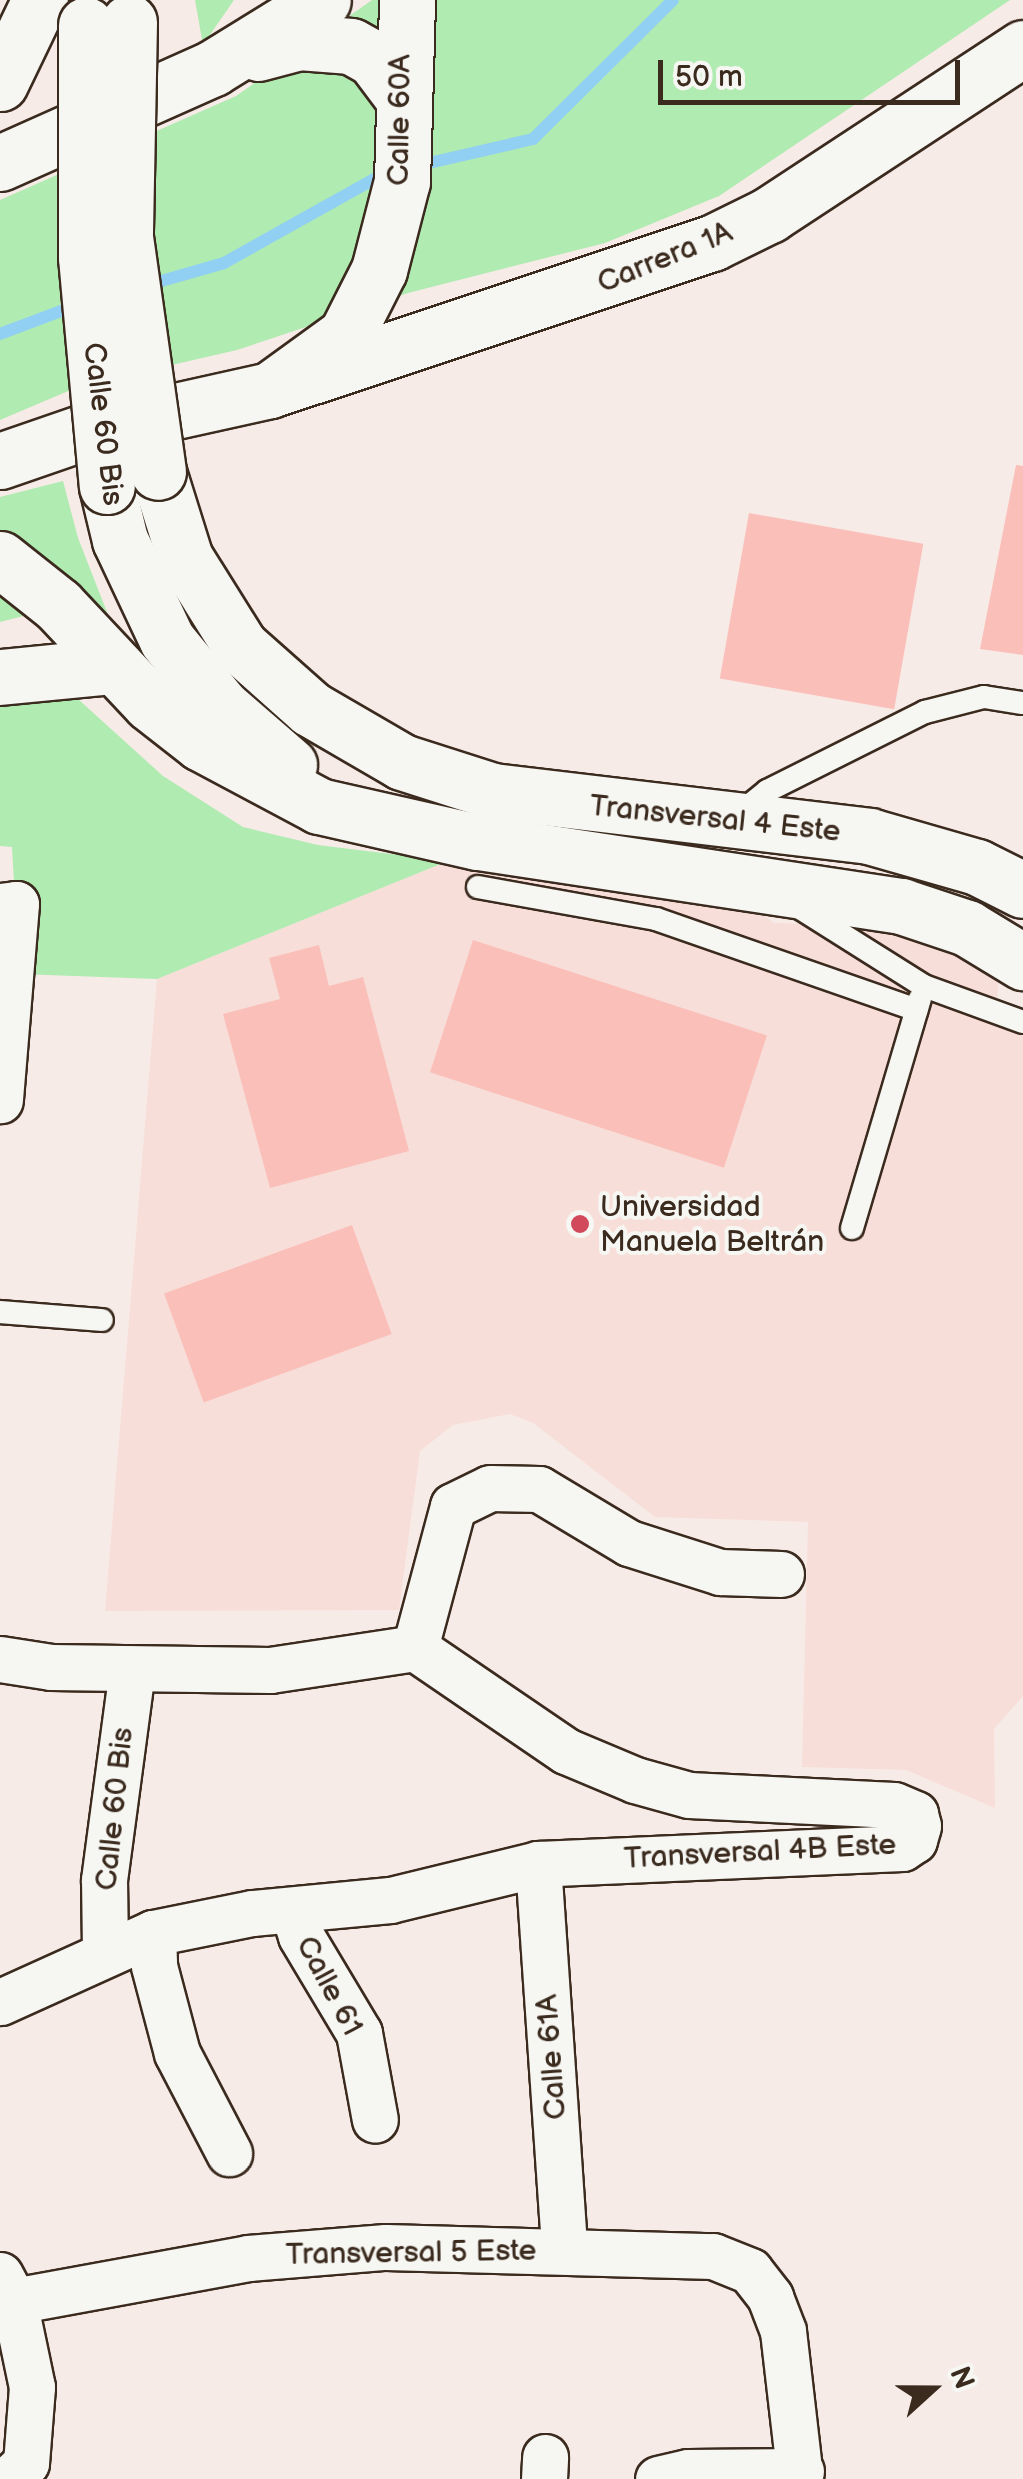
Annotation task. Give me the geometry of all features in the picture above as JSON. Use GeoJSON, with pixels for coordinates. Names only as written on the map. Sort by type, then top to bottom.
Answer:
{"type":"FeatureCollection","features":[{"type":"Feature","properties":{"kind":"main road"},"geometry":{"type":"LineString","coordinates":[[235,58],[258,0]]}},
{"type":"Feature","properties":{"kind":"main road"},"geometry":{"type":"LineString","coordinates":[[0,162],[235,58],[323,0]]}},
{"type":"Feature","properties":{"kind":"main road","name":"Calle 60A"},"geometry":{"type":"LineString","coordinates":[[0,462],[90,430],[270,390],[303,372],[346,335],[378,270],[396,211],[406,0]]}},
{"type":"Feature","properties":{"kind":"main road"},"geometry":{"type":"LineString","coordinates":[[0,83],[95,9]]}},
{"type":"Feature","properties":{"kind":"main road","name":"Calle 60 Bis"},"geometry":{"type":"LineString","coordinates":[[95,9],[86,256],[132,479],[240,646],[311,709],[402,762]]}},
{"type":"Feature","properties":{"kind":"main road"},"geometry":{"type":"LineString","coordinates":[[235,58],[299,42],[351,46],[374,60],[404,99]]}},
{"type":"Feature","properties":{"kind":"main road","name":"Carrera 1A"},"geometry":{"type":"LineString","coordinates":[[270,390],[712,242],[770,215],[1023,48]]}},
{"type":"Feature","properties":{"kind":"main road","name":"Calle 60 Bis"},"geometry":{"type":"LineString","coordinates":[[132,479],[120,540],[153,612],[221,706],[308,778],[415,826]]}},
{"type":"Feature","properties":{"kind":"main road"},"geometry":{"type":"LineString","coordinates":[[0,559],[58,606],[162,714],[254,776],[319,806],[415,826]]}},
{"type":"Feature","properties":{"kind":"main road"},"geometry":{"type":"LineString","coordinates":[[0,677],[113,666]]}},
{"type":"Feature","properties":{"kind":"main road","name":"Transversal 4 Este"},"geometry":{"type":"LineString","coordinates":[[402,762],[493,792],[734,819],[922,848],[1023,890]]}},
{"type":"Feature","properties":{"kind":"main road","name":"Transversal 4 Este"},"geometry":{"type":"LineString","coordinates":[[415,826],[478,842],[766,881],[902,906],[967,928],[1023,962]]}},
{"type":"Feature","properties":{"kind":"street"},"geometry":{"type":"LineString","coordinates":[[0,1100],[8,905]]}},
{"type":"Feature","properties":{"kind":"street"},"geometry":{"type":"LineString","coordinates":[[0,1659],[132,1669],[270,1670],[415,1648],[454,1506],[490,1488],[539,1489],[628,1543],[720,1572],[780,1574]]}},
{"type":"Feature","properties":{"kind":"street","name":"Transversal 4B Este"},"geometry":{"type":"LineString","coordinates":[[1,2007],[106,1950],[154,1933],[390,1900],[538,1864],[902,1848],[914,1840],[918,1826],[914,1814],[894,1805],[689,1795],[635,1780],[566,1752],[415,1648]]}},
{"type":"Feature","properties":{"kind":"street","name":"Calle 60 Bis"},"geometry":{"type":"LineString","coordinates":[[106,1950],[104,1880],[132,1669]]}},
{"type":"Feature","properties":{"kind":"street","name":"Calle 61A"},"geometry":{"type":"LineString","coordinates":[[538,1864],[564,2250]]}},
{"type":"Feature","properties":{"kind":"street","name":"Calle 61"},"geometry":{"type":"LineString","coordinates":[[293,1911],[300,1936],[359,2034],[374,2120]]}},
{"type":"Feature","properties":{"kind":"street"},"geometry":{"type":"LineString","coordinates":[[154,1933],[154,1966],[176,2053],[230,2153]]}},
{"type":"Feature","properties":{"kind":"street","name":"Transversal 5 Este"},"geometry":{"type":"LineString","coordinates":[[7,2288],[248,2258],[386,2247],[713,2256],[750,2271],[770,2297],[782,2331],[801,2475]]}},
{"type":"Feature","properties":{"kind":"street"},"geometry":{"type":"LineString","coordinates":[[7,2288],[32,2387],[18,2471]]}},
{"type":"Feature","properties":{"kind":"street"},"geometry":{"type":"LineString","coordinates":[[658,2479],[688,2472],[801,2475]]}},
{"type":"Feature","properties":{"kind":"lane"},"geometry":{"type":"LineString","coordinates":[[734,819],[766,791],[925,712],[984,697],[1023,703]]}},
{"type":"Feature","properties":{"kind":"lane"},"geometry":{"type":"LineString","coordinates":[[766,881],[816,923],[924,986],[1023,1022]]}},
{"type":"Feature","properties":{"kind":"lane"},"geometry":{"type":"LineString","coordinates":[[478,886],[656,919],[917,1010]]}},
{"type":"Feature","properties":{"kind":"lane"},"geometry":{"type":"LineString","coordinates":[[852,1228],[924,986]]}},
{"type":"Feature","properties":{"kind":"lane"},"geometry":{"type":"LineString","coordinates":[[0,1312],[102,1320]]}},
{"type":"Feature","properties":{"kind":"shaded area","name":"Universidad Manuela Beltrán"},"geometry":{"type":"Polygon","coordinates":[[[448,861],[745,902],[774,923],[899,926],[956,948],[999,976],[995,1026],[1023,1033],[1023,1696],[994,1729],[995,1808],[906,1770],[802,1767],[808,1522],[655,1517],[533,1423],[510,1414],[453,1425],[420,1451],[399,1610],[105,1611],[157,979],[448,861]]]}},
{"type":"Feature","properties":{"kind":"green space"},"geometry":{"type":"Polygon","coordinates":[[[195,0],[234,0],[203,45],[195,0]]]}},
{"type":"Feature","properties":{"kind":"green space"},"geometry":{"type":"Polygon","coordinates":[[[372,0],[1010,0],[719,196],[605,243],[408,293],[237,350],[80,386],[0,420],[0,200],[236,96],[372,0]]]}},
{"type":"Feature","properties":{"kind":"green space"},"geometry":{"type":"Polygon","coordinates":[[[63,481],[78,538],[127,663],[86,600],[0,622],[0,497],[63,481]]]}},
{"type":"Feature","properties":{"kind":"green space"},"geometry":{"type":"Polygon","coordinates":[[[68,690],[163,776],[243,827],[318,845],[448,861],[157,979],[19,974],[12,847],[0,846],[0,702],[68,690]]]}},
{"type":"Feature","properties":{"kind":"building"},"geometry":{"type":"Polygon","coordinates":[[[1016,465],[1023,466],[1023,655],[980,649],[1016,465]]]}},
{"type":"Feature","properties":{"kind":"building"},"geometry":{"type":"Polygon","coordinates":[[[749,513],[923,544],[894,709],[720,678],[749,513]]]}},
{"type":"Feature","properties":{"kind":"building"},"geometry":{"type":"Polygon","coordinates":[[[473,940],[767,1035],[724,1168],[430,1072],[473,940]]]}},
{"type":"Feature","properties":{"kind":"building"},"geometry":{"type":"Polygon","coordinates":[[[319,945],[329,986],[363,977],[409,1151],[270,1188],[223,1014],[280,999],[269,958],[319,945]]]}},
{"type":"Feature","properties":{"kind":"building"},"geometry":{"type":"Polygon","coordinates":[[[352,1225],[392,1334],[204,1402],[164,1293],[352,1225]]]}},
{"type":"Feature","properties":{"kind":"waterway"},"geometry":{"type":"LineString","coordinates":[[416,166],[533,139],[673,0]]}},
{"type":"Feature","properties":{"kind":"waterway"},"geometry":{"type":"LineString","coordinates":[[144,286],[224,263],[387,172]]}},
{"type":"Feature","properties":{"kind":"waterway"},"geometry":{"type":"LineString","coordinates":[[0,334],[77,305]]}},
{"type":"Feature","properties":{"kind":"place","name":"Universidad Manuela Beltrán"},"geometry":{"type":"Point","coordinates":[580,1224]}}]}
